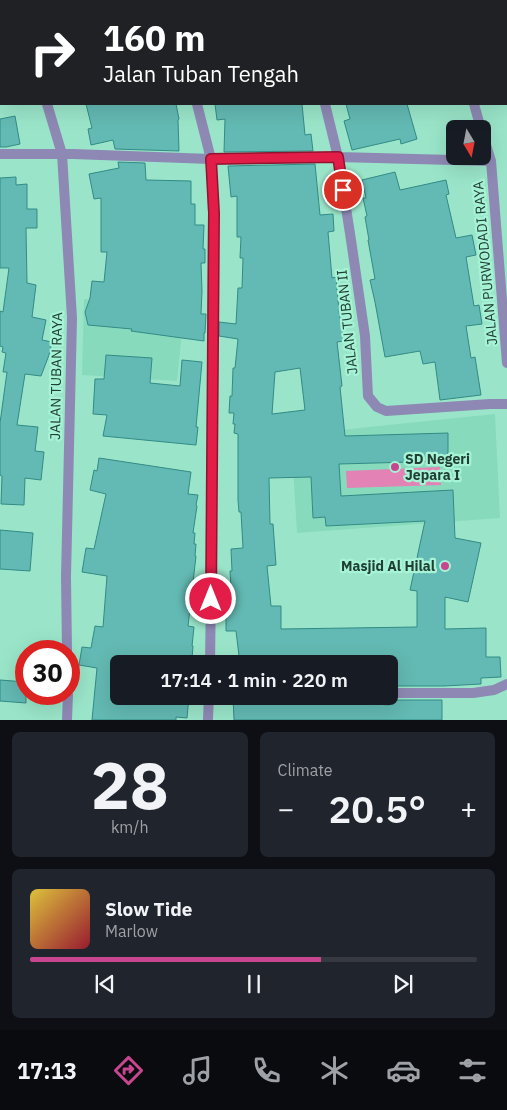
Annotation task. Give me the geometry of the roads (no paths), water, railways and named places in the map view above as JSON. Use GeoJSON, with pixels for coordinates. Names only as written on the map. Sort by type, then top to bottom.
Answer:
{"type":"FeatureCollection","features":[{"type":"Feature","properties":{"kind":"street","name":"JALAN TUBAN RAYA"},"geometry":{"type":"LineString","coordinates":[[47,105],[62,154],[72,318],[66,577],[67,640]]}},
{"type":"Feature","properties":{"kind":"street"},"geometry":{"type":"LineString","coordinates":[[197,105],[211,159],[214,213],[210,655]]}},
{"type":"Feature","properties":{"kind":"street","name":"JALAN TUBAN II"},"geometry":{"type":"LineString","coordinates":[[325,105],[338,157],[365,336],[368,396],[377,407],[386,411],[507,404]]}},
{"type":"Feature","properties":{"kind":"street","name":"JALAN PURWODADI RAYA"},"geometry":{"type":"LineString","coordinates":[[474,105],[479,120]]}},
{"type":"Feature","properties":{"kind":"street"},"geometry":{"type":"LineString","coordinates":[[0,154],[211,159],[338,157],[446,160]]}},
{"type":"Feature","properties":{"kind":"street","name":"JALAN PURWODADI RAYA"},"geometry":{"type":"LineString","coordinates":[[491,161],[507,363]]}},
{"type":"Feature","properties":{"kind":"street"},"geometry":{"type":"LineString","coordinates":[[398,693],[473,693],[494,690],[507,684]]}},
{"type":"Feature","properties":{"kind":"street"},"geometry":{"type":"LineString","coordinates":[[67,720],[68,705]]}},
{"type":"Feature","properties":{"kind":"street"},"geometry":{"type":"LineString","coordinates":[[208,719],[209,705]]}},
{"type":"Feature","properties":{"kind":"place","name":"SD Negeri Jepara I"},"geometry":{"type":"Point","coordinates":[395,467]}},
{"type":"Feature","properties":{"kind":"place","name":"Masjid Al Hilal"},"geometry":{"type":"Point","coordinates":[445,566]}}]}
